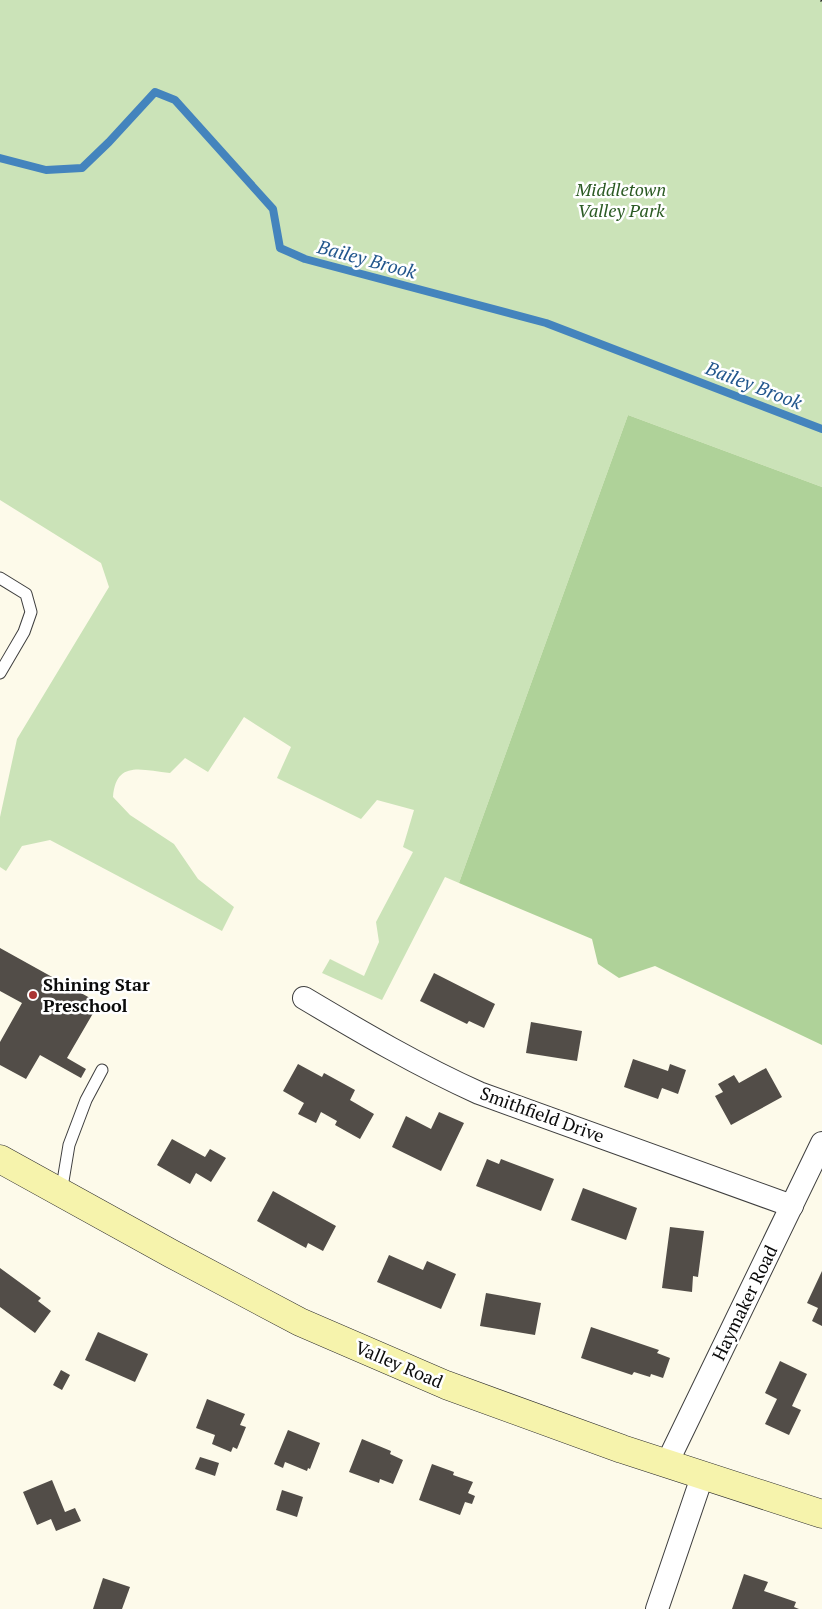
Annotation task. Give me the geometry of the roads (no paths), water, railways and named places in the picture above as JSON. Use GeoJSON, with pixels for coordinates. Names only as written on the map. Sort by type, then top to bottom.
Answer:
{"type":"FeatureCollection","features":[{"type":"Feature","properties":{"kind":"main road","name":"Valley Road"},"geometry":{"type":"LineString","coordinates":[[0,1159],[300,1322],[446,1385],[622,1449],[822,1514]]}},
{"type":"Feature","properties":{"kind":"street","name":"Smithfield Drive"},"geometry":{"type":"LineString","coordinates":[[304,998],[449,1080],[479,1093],[792,1206]]}},
{"type":"Feature","properties":{"kind":"street","name":"Haymaker Road"},"geometry":{"type":"LineString","coordinates":[[666,1463],[822,1143]]}},
{"type":"Feature","properties":{"kind":"street"},"geometry":{"type":"LineString","coordinates":[[656,1609],[703,1474]]}},
{"type":"Feature","properties":{"kind":"lane"},"geometry":{"type":"LineString","coordinates":[[0,578],[26,594],[31,612],[24,632],[0,673]]}},
{"type":"Feature","properties":{"kind":"lane"},"geometry":{"type":"LineString","coordinates":[[62,1193],[69,1145],[86,1100],[102,1070]]}},
{"type":"Feature","properties":{"kind":"waterway","name":"Bailey Brook"},"geometry":{"type":"LineString","coordinates":[[0,158],[46,170],[82,168],[155,92],[175,100],[273,209],[280,248],[305,259],[546,323],[822,429]]}},
{"type":"Feature","properties":{"kind":"place","name":"Shining Star Preschool"},"geometry":{"type":"Point","coordinates":[33,995]}},
{"type":"Feature","properties":{"kind":"park label","name":"Middletown Valley Park"},"geometry":{"type":"Point","coordinates":[621,200]}}]}
